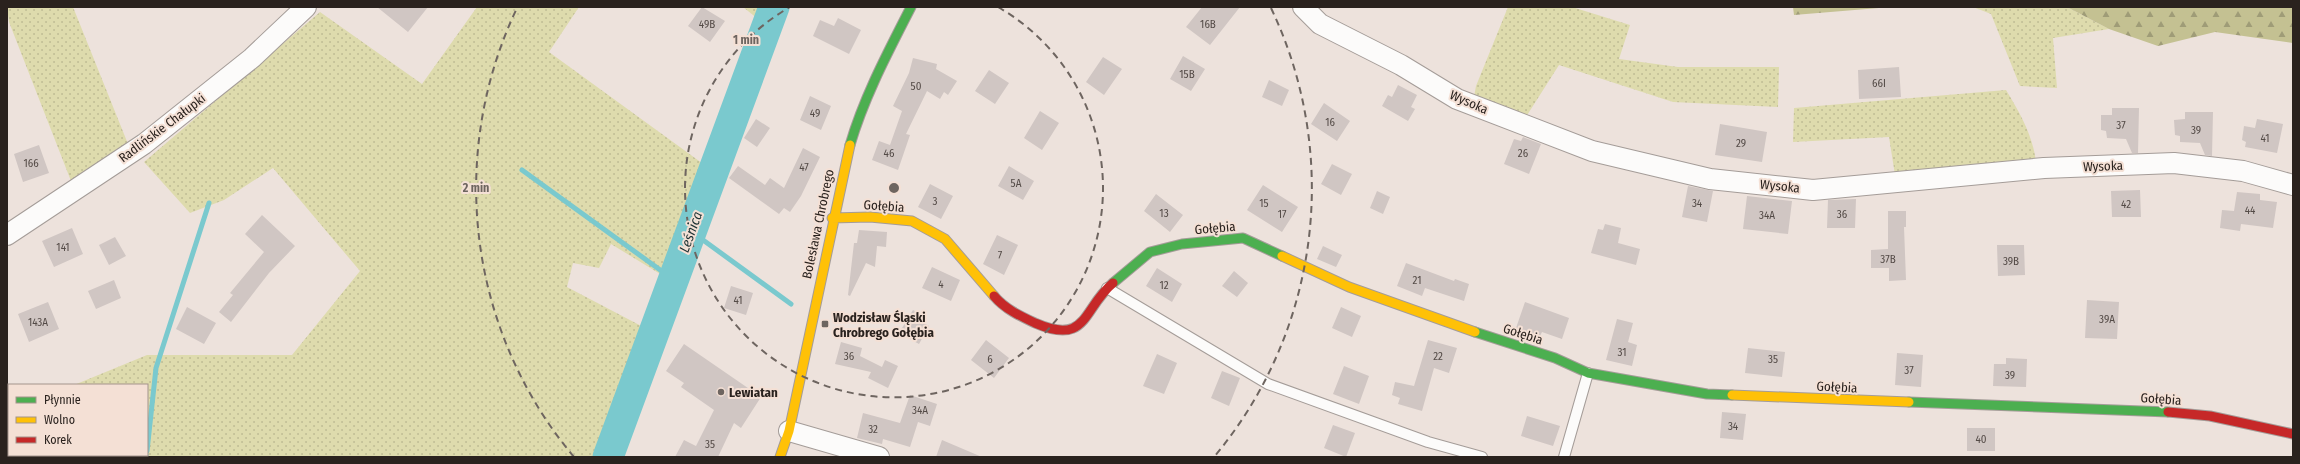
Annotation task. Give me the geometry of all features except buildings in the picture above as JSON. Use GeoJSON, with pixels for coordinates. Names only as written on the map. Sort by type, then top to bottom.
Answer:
{"type":"FeatureCollection","features":[{"type":"Feature","properties":{"kind":"street","name":"Radlińskie Chałupki"},"geometry":{"type":"LineString","coordinates":[[7,235],[144,144],[252,58],[306,7]]}},
{"type":"Feature","properties":{"kind":"street","name":"Bolesława Chrobrego"},"geometry":{"type":"LineString","coordinates":[[780,457],[789,431],[832,218],[846,157],[855,127],[883,62],[911,7]]}},
{"type":"Feature","properties":{"kind":"street","name":"Wysoka"},"geometry":{"type":"LineString","coordinates":[[1303,7],[1320,24],[1401,65],[1457,99],[1592,151],[1710,179],[1813,190],[2044,168],[2174,163],[2243,171],[2293,185]]}},
{"type":"Feature","properties":{"kind":"street","name":"Gołębia"},"geometry":{"type":"LineString","coordinates":[[832,218],[870,217],[912,221],[946,240],[999,302],[1020,316],[1052,330],[1068,331],[1086,318],[1106,288],[1150,252],[1182,244],[1243,238],[1356,290],[1432,318],[1555,358],[1588,373],[1708,394],[2154,411],[2210,416],[2293,434]]}},
{"type":"Feature","properties":{"kind":"street"},"geometry":{"type":"LineString","coordinates":[[789,431],[879,457]]}},
{"type":"Feature","properties":{"kind":"lane"},"geometry":{"type":"LineString","coordinates":[[1106,288],[1268,384],[1421,440],[1482,457]]}},
{"type":"Feature","properties":{"kind":"lane"},"geometry":{"type":"LineString","coordinates":[[1564,457],[1588,373]]}},
{"type":"Feature","properties":{"kind":"shaded area"},"geometry":{"type":"Polygon","coordinates":[[[7,7],[73,7],[128,144],[71,181],[9,22],[7,7]]]}},
{"type":"Feature","properties":{"kind":"shaded area"},"geometry":{"type":"Polygon","coordinates":[[[477,7],[579,7],[549,52],[706,166],[665,277],[611,244],[599,268],[573,263],[567,287],[647,329],[598,457],[56,457],[148,456],[148,384],[76,384],[147,355],[292,355],[360,271],[273,168],[224,200],[190,213],[144,162],[320,12],[422,84],[477,7]]]}},
{"type":"Feature","properties":{"kind":"shaded area"},"geometry":{"type":"Polygon","coordinates":[[[743,7],[787,7],[734,143],[706,166],[758,19],[743,7]]]}},
{"type":"Feature","properties":{"kind":"shaded area"},"geometry":{"type":"Polygon","coordinates":[[[1508,7],[1572,7],[1630,25],[1619,59],[1678,67],[1779,67],[1778,107],[1673,102],[1559,65],[1517,131],[1471,113],[1476,86],[1508,7]]]}},
{"type":"Feature","properties":{"kind":"shaded area"},"geometry":{"type":"Polygon","coordinates":[[[1973,7],[2067,7],[2109,29],[2053,38],[2057,88],[2020,86],[1991,14],[1973,7]]]}},
{"type":"Feature","properties":{"kind":"shaded area"},"geometry":{"type":"Polygon","coordinates":[[[2006,90],[2021,116],[2029,134],[2036,162],[1895,175],[1889,137],[1793,142],[1794,108],[2006,90]]]}},
{"type":"Feature","properties":{"kind":"green space"},"geometry":{"type":"Polygon","coordinates":[[[1793,7],[1891,7],[1794,15],[1793,7]]]}},
{"type":"Feature","properties":{"kind":"green space"},"geometry":{"type":"Polygon","coordinates":[[[2067,7],[2293,7],[2293,43],[2215,32],[2158,46],[2109,29],[2067,7]]]}},
{"type":"Feature","properties":{"kind":"waterway","name":"Leśnica"},"geometry":{"type":"LineString","coordinates":[[608,457],[774,7]]}},
{"type":"Feature","properties":{"kind":"waterway"},"geometry":{"type":"LineString","coordinates":[[522,170],[674,280]]}},
{"type":"Feature","properties":{"kind":"waterway"},"geometry":{"type":"LineString","coordinates":[[148,442],[156,368],[209,203]]}},
{"type":"Feature","properties":{"kind":"waterway"},"geometry":{"type":"LineString","coordinates":[[692,232],[791,304]]}},
{"type":"Feature","properties":{"kind":"traffic: fast"},"geometry":{"type":"LineString","coordinates":[[850,145],[869,92],[911,7]]}},
{"type":"Feature","properties":{"kind":"traffic: fast"},"geometry":{"type":"LineString","coordinates":[[1113,283],[1150,252],[1182,244],[1243,238],[1282,256]]}},
{"type":"Feature","properties":{"kind":"traffic: fast"},"geometry":{"type":"LineString","coordinates":[[1475,332],[1555,358],[1588,373],[1707,394],[1732,395]]}},
{"type":"Feature","properties":{"kind":"traffic: fast"},"geometry":{"type":"LineString","coordinates":[[1909,402],[2168,412]]}},
{"type":"Feature","properties":{"kind":"traffic: slow"},"geometry":{"type":"LineString","coordinates":[[780,457],[789,431],[850,145]]}},
{"type":"Feature","properties":{"kind":"traffic: slow"},"geometry":{"type":"LineString","coordinates":[[832,218],[870,217],[912,221],[945,239],[994,296]]}},
{"type":"Feature","properties":{"kind":"traffic: slow"},"geometry":{"type":"LineString","coordinates":[[1282,256],[1349,287],[1475,332]]}},
{"type":"Feature","properties":{"kind":"traffic: slow"},"geometry":{"type":"LineString","coordinates":[[1732,395],[1909,402]]}},
{"type":"Feature","properties":{"kind":"traffic: jam"},"geometry":{"type":"LineString","coordinates":[[994,296],[998,301],[1018,315],[1052,329],[1065,330],[1075,327],[1082,321],[1103,293],[1113,283]]}},
{"type":"Feature","properties":{"kind":"traffic: jam"},"geometry":{"type":"LineString","coordinates":[[2168,412],[2210,416],[2293,434]]}},
{"type":"Feature","properties":{"kind":"place","name":"Wodzisław Śląski Chrobrego Gołębia"},"geometry":{"type":"Point","coordinates":[825,324]}},
{"type":"Feature","properties":{"kind":"place","name":"Lewiatan"},"geometry":{"type":"Point","coordinates":[721,392]}}]}
